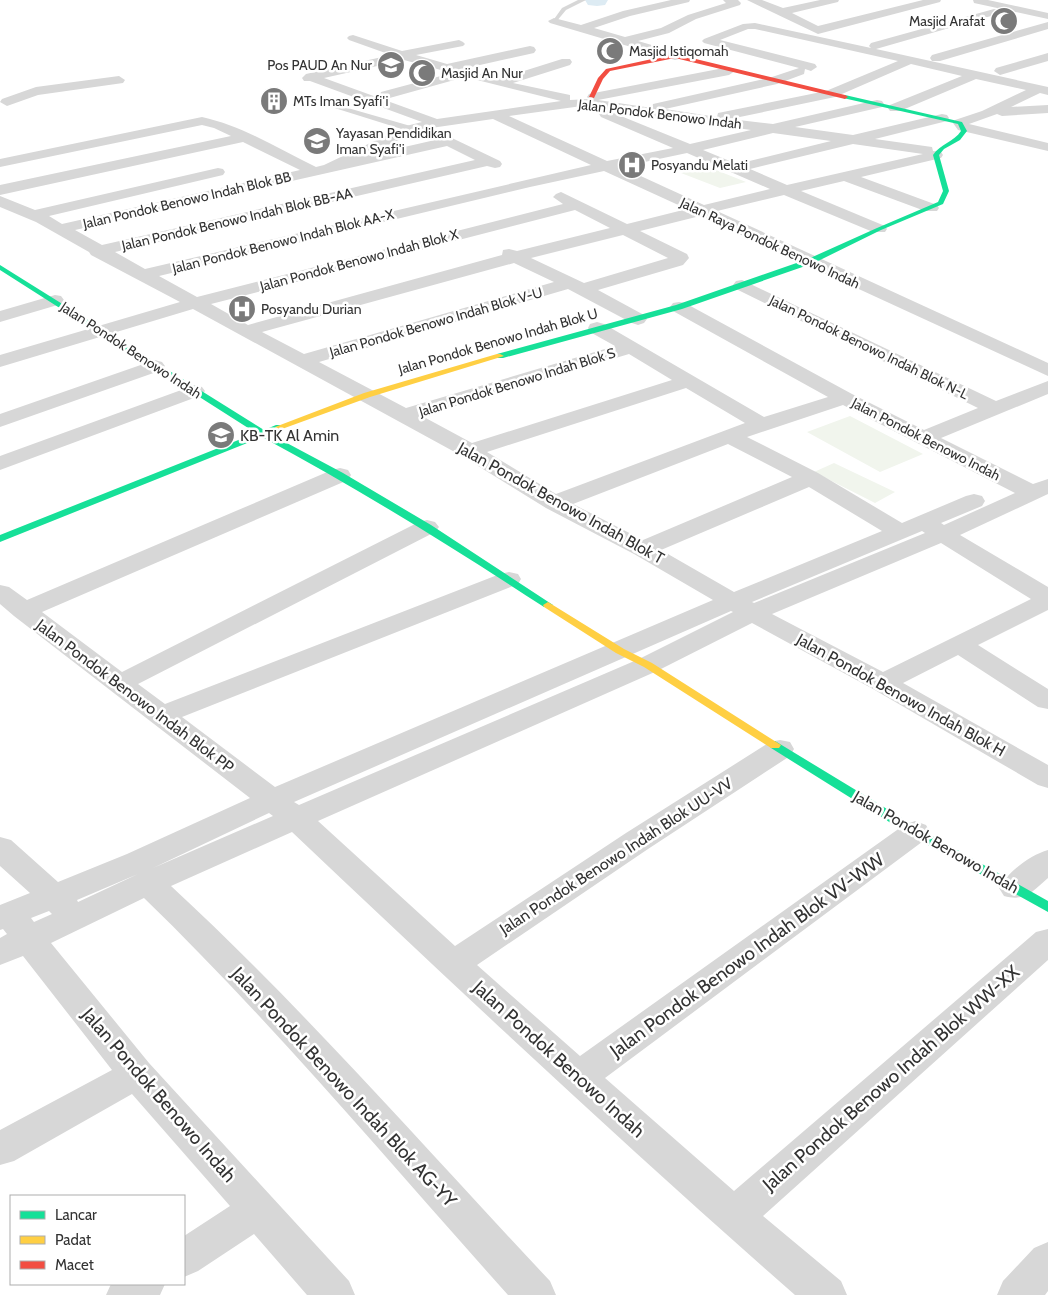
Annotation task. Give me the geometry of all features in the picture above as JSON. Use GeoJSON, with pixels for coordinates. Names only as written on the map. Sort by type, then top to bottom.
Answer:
{"type":"FeatureCollection","features":[{"type":"Feature","properties":{"kind":"street"},"geometry":{"type":"LineString","coordinates":[[585,28],[627,13],[685,0]]}},
{"type":"Feature","properties":{"kind":"street"},"geometry":{"type":"LineString","coordinates":[[625,40],[665,31],[692,17],[736,3],[728,0]]}},
{"type":"Feature","properties":{"kind":"street"},"geometry":{"type":"LineString","coordinates":[[752,0],[782,12],[828,35],[1000,71],[1045,87]]}},
{"type":"Feature","properties":{"kind":"street"},"geometry":{"type":"LineString","coordinates":[[782,12],[834,0]]}},
{"type":"Feature","properties":{"kind":"street"},"geometry":{"type":"LineString","coordinates":[[816,30],[936,0]]}},
{"type":"Feature","properties":{"kind":"street"},"geometry":{"type":"LineString","coordinates":[[875,46],[1026,0]]}},
{"type":"Feature","properties":{"kind":"street"},"geometry":{"type":"LineString","coordinates":[[972,3],[1048,16]]}},
{"type":"Feature","properties":{"kind":"street"},"geometry":{"type":"LineString","coordinates":[[1000,9],[1048,24]]}},
{"type":"Feature","properties":{"kind":"street"},"geometry":{"type":"LineString","coordinates":[[936,58],[1048,24]]}},
{"type":"Feature","properties":{"kind":"street"},"geometry":{"type":"LineString","coordinates":[[559,26],[585,28],[675,56]]}},
{"type":"Feature","properties":{"kind":"street"},"geometry":{"type":"LineString","coordinates":[[611,117],[773,81],[816,65],[752,53],[708,41],[751,26],[909,61],[1045,87]]}},
{"type":"Feature","properties":{"kind":"street"},"geometry":{"type":"LineString","coordinates":[[752,53],[798,37]]}},
{"type":"Feature","properties":{"kind":"street"},"geometry":{"type":"LineString","coordinates":[[358,40],[403,56],[499,84],[587,100],[637,88],[729,71]]}},
{"type":"Feature","properties":{"kind":"street"},"geometry":{"type":"LineString","coordinates":[[297,80],[459,44]]}},
{"type":"Feature","properties":{"kind":"street"},"geometry":{"type":"LineString","coordinates":[[408,72],[442,67],[529,44]]}},
{"type":"Feature","properties":{"kind":"street"},"geometry":{"type":"LineString","coordinates":[[839,57],[857,50]]}},
{"type":"Feature","properties":{"kind":"street","name":"Jalan Pondok Benowo Indah"},"geometry":{"type":"LineString","coordinates":[[587,100],[600,84],[601,76],[608,70],[634,63],[675,56],[729,71],[942,118],[961,126]]}},
{"type":"Feature","properties":{"kind":"street"},"geometry":{"type":"LineString","coordinates":[[1000,71],[1048,57]]}},
{"type":"Feature","properties":{"kind":"street"},"geometry":{"type":"LineString","coordinates":[[647,132],[830,94],[909,61]]}},
{"type":"Feature","properties":{"kind":"street"},"geometry":{"type":"LineString","coordinates":[[476,90],[566,62]]}},
{"type":"Feature","properties":{"kind":"street"},"geometry":{"type":"LineString","coordinates":[[634,63],[686,79]]}},
{"type":"Feature","properties":{"kind":"street"},"geometry":{"type":"LineString","coordinates":[[386,94],[465,74]]}},
{"type":"Feature","properties":{"kind":"street"},"geometry":{"type":"LineString","coordinates":[[895,108],[976,74]]}},
{"type":"Feature","properties":{"kind":"street"},"geometry":{"type":"LineString","coordinates":[[601,76],[637,88]]}},
{"type":"Feature","properties":{"kind":"street"},"geometry":{"type":"LineString","coordinates":[[310,77],[436,123]]}},
{"type":"Feature","properties":{"kind":"street"},"geometry":{"type":"LineString","coordinates":[[2,105],[36,92],[119,80]]}},
{"type":"Feature","properties":{"kind":"street"},"geometry":{"type":"LineString","coordinates":[[340,88],[359,83]]}},
{"type":"Feature","properties":{"kind":"street"},"geometry":{"type":"LineString","coordinates":[[961,126],[1045,87]]}},
{"type":"Feature","properties":{"kind":"street","name":"Jalan Pondok Benowo Indah"},"geometry":{"type":"LineString","coordinates":[[587,100],[611,117],[879,229]]}},
{"type":"Feature","properties":{"kind":"street","name":"Jalan Pondok Benowo Indah"},"geometry":{"type":"LineString","coordinates":[[330,167],[414,128],[587,100],[642,110],[937,153]]}},
{"type":"Feature","properties":{"kind":"street","name":"Jalan Pondok Benowo Indah Blok AA-X"},"geometry":{"type":"LineString","coordinates":[[145,274],[530,182],[688,149],[877,104]]}},
{"type":"Feature","properties":{"kind":"street"},"geometry":{"type":"LineString","coordinates":[[986,114],[1048,109]]}},
{"type":"Feature","properties":{"kind":"street","name":"Jalan Raya Pondok Benowo Indah"},"geometry":{"type":"LineString","coordinates":[[501,113],[613,165],[716,207],[1048,370]]}},
{"type":"Feature","properties":{"kind":"street"},"geometry":{"type":"LineString","coordinates":[[0,163],[202,116],[313,171]]}},
{"type":"Feature","properties":{"kind":"street"},"geometry":{"type":"LineString","coordinates":[[733,169],[942,118]]}},
{"type":"Feature","properties":{"kind":"street"},"geometry":{"type":"LineString","coordinates":[[961,126],[1048,147]]}},
{"type":"Feature","properties":{"kind":"street"},"geometry":{"type":"LineString","coordinates":[[246,331],[514,257],[937,153],[961,138],[964,131],[961,126]]}},
{"type":"Feature","properties":{"kind":"street"},"geometry":{"type":"LineString","coordinates":[[414,128],[489,161],[627,229]]}},
{"type":"Feature","properties":{"kind":"street"},"geometry":{"type":"LineString","coordinates":[[0,190],[247,138]]}},
{"type":"Feature","properties":{"kind":"street"},"geometry":{"type":"LineString","coordinates":[[330,167],[447,142]]}},
{"type":"Feature","properties":{"kind":"street"},"geometry":{"type":"LineString","coordinates":[[185,152],[245,187]]}},
{"type":"Feature","properties":{"kind":"street"},"geometry":{"type":"LineString","coordinates":[[330,167],[421,208],[638,319],[679,307],[818,258],[942,202],[946,191],[937,153]]}},
{"type":"Feature","properties":{"kind":"street","name":"Jalan Pondok Benowo Indah Blok BB-AA"},"geometry":{"type":"LineString","coordinates":[[98,251],[489,161]]}},
{"type":"Feature","properties":{"kind":"street","name":"Jalan Raya Pondok Benowo Indah"},"geometry":{"type":"LineString","coordinates":[[613,165],[700,211],[818,258],[1048,357]]}},
{"type":"Feature","properties":{"kind":"street","name":"Jalan Pondok Benowo Indah Blok BB"},"geometry":{"type":"LineString","coordinates":[[60,229],[330,167]]}},
{"type":"Feature","properties":{"kind":"street"},"geometry":{"type":"LineString","coordinates":[[0,215],[26,212],[218,172]]}},
{"type":"Feature","properties":{"kind":"street"},"geometry":{"type":"LineString","coordinates":[[846,176],[930,208]]}},
{"type":"Feature","properties":{"kind":"street","name":"Jalan Pondok Benowo Indah Blok T"},"geometry":{"type":"LineString","coordinates":[[0,201],[60,229],[367,395],[470,452],[554,503],[642,549],[743,607]]}},
{"type":"Feature","properties":{"kind":"street","name":"Jalan Pondok Benowo Indah Blok X"},"geometry":{"type":"LineString","coordinates":[[0,361],[195,303],[465,232],[577,205]]}},
{"type":"Feature","properties":{"kind":"street","name":"Jalan Pondok Benowo Indah Blok V-U"},"geometry":{"type":"LineString","coordinates":[[301,361],[576,286],[677,261],[681,258],[627,229]]}},
{"type":"Feature","properties":{"kind":"street","name":"Jalan Pondok Benowo Indah"},"geometry":{"type":"LineString","coordinates":[[3,272],[54,300],[262,433]]}},
{"type":"Feature","properties":{"kind":"street","name":"Jalan Pondok Benowo Indah Blok N-L"},"geometry":{"type":"LineString","coordinates":[[742,285],[996,409]]}},
{"type":"Feature","properties":{"kind":"street"},"geometry":{"type":"LineString","coordinates":[[0,317],[54,300]]}},
{"type":"Feature","properties":{"kind":"street"},"geometry":{"type":"LineString","coordinates":[[679,307],[845,398]]}},
{"type":"Feature","properties":{"kind":"street","name":"Jalan Pondok Benowo Indah Blok U"},"geometry":{"type":"LineString","coordinates":[[0,539],[262,433],[367,395],[597,328],[638,319]]}},
{"type":"Feature","properties":{"kind":"street"},"geometry":{"type":"LineString","coordinates":[[597,328],[762,424]]}},
{"type":"Feature","properties":{"kind":"street","name":"Jalan Pondok Benowo Indah Blok S"},"geometry":{"type":"LineString","coordinates":[[405,416],[630,348]]}},
{"type":"Feature","properties":{"kind":"street"},"geometry":{"type":"LineString","coordinates":[[0,421],[155,366]]}},
{"type":"Feature","properties":{"kind":"street"},"geometry":{"type":"LineString","coordinates":[[470,452],[689,381]]}},
{"type":"Feature","properties":{"kind":"street"},"geometry":{"type":"LineString","coordinates":[[922,438],[1048,387]]}},
{"type":"Feature","properties":{"kind":"street"},"geometry":{"type":"LineString","coordinates":[[0,463],[195,391]]}},
{"type":"Feature","properties":{"kind":"street","name":"Jalan Pondok Benowo Indah"},"geometry":{"type":"LineString","coordinates":[[554,503],[762,424],[845,398],[922,438],[1032,488]]}},
{"type":"Feature","properties":{"kind":"street"},"geometry":{"type":"LineString","coordinates":[[262,433],[340,475],[427,527],[620,651]]}},
{"type":"Feature","properties":{"kind":"street"},"geometry":{"type":"LineString","coordinates":[[731,437],[810,478],[922,530],[1048,599]]}},
{"type":"Feature","properties":{"kind":"street","name":"Jalan Pondok Benowo Indah"},"geometry":{"type":"LineString","coordinates":[[334,1295],[136,1074],[7,925],[64,906],[148,883],[284,810],[620,651],[743,607],[922,530],[1032,488],[1048,469]]}},
{"type":"Feature","properties":{"kind":"street"},"geometry":{"type":"LineString","coordinates":[[23,611],[340,475]]}},
{"type":"Feature","properties":{"kind":"street"},"geometry":{"type":"LineString","coordinates":[[642,549],[810,478]]}},
{"type":"Feature","properties":{"kind":"street"},"geometry":{"type":"LineString","coordinates":[[120,683],[427,527]]}},
{"type":"Feature","properties":{"kind":"street","name":"Jalan Pondok Benowo Indah"},"geometry":{"type":"LineString","coordinates":[[64,906],[138,862],[284,810],[648,665],[743,607],[922,530]]}},
{"type":"Feature","properties":{"kind":"street"},"geometry":{"type":"LineString","coordinates":[[162,716],[509,579]]}},
{"type":"Feature","properties":{"kind":"street","name":"Jalan Pondok Benowo Indah Blok PP"},"geometry":{"type":"LineString","coordinates":[[0,592],[284,810]]}},
{"type":"Feature","properties":{"kind":"street"},"geometry":{"type":"LineString","coordinates":[[882,683],[1048,599]]}},
{"type":"Feature","properties":{"kind":"street","name":"Jalan Pondok Benowo Indah Blok H"},"geometry":{"type":"LineString","coordinates":[[743,607],[791,635],[882,683],[1048,778]]}},
{"type":"Feature","properties":{"kind":"street"},"geometry":{"type":"LineString","coordinates":[[960,645],[1048,701]]}},
{"type":"Feature","properties":{"kind":"street","name":"Jalan Pondok Benowo Indah"},"geometry":{"type":"LineString","coordinates":[[620,651],[648,665],[915,832],[1048,907]]}},
{"type":"Feature","properties":{"kind":"street","name":"Jalan Pondok Benowo Indah Blok UU-VV"},"geometry":{"type":"LineString","coordinates":[[453,964],[637,841],[780,749]]}},
{"type":"Feature","properties":{"kind":"street","name":"Jalan Pondok Benowo Indah"},"geometry":{"type":"LineString","coordinates":[[284,810],[734,1216],[826,1295]]}},
{"type":"Feature","properties":{"kind":"street","name":"Jalan Pondok Benowo Indah Blok VV-WW"},"geometry":{"type":"LineString","coordinates":[[579,1077],[915,832]]}},
{"type":"Feature","properties":{"kind":"street"},"geometry":{"type":"LineString","coordinates":[[0,848],[64,906]]}},
{"type":"Feature","properties":{"kind":"street"},"geometry":{"type":"LineString","coordinates":[[1015,888],[1048,861]]}},
{"type":"Feature","properties":{"kind":"street","name":"Jalan Pondok Benowo Indah Blok AG-YY"},"geometry":{"type":"LineString","coordinates":[[148,883],[192,924],[300,1037],[535,1295]]}},
{"type":"Feature","properties":{"kind":"street","name":"Jalan Pondok Benowo Indah Blok WW-XX"},"geometry":{"type":"LineString","coordinates":[[734,1216],[1048,941]]}},
{"type":"Feature","properties":{"kind":"street"},"geometry":{"type":"LineString","coordinates":[[0,1149],[136,1074]]}},
{"type":"Feature","properties":{"kind":"street"},"geometry":{"type":"LineString","coordinates":[[185,1257],[258,1208]]}},
{"type":"Feature","properties":{"kind":"street"},"geometry":{"type":"LineString","coordinates":[[1018,1295],[1048,1262]]}},
{"type":"Feature","properties":{"kind":"street"},"geometry":{"type":"LineString","coordinates":[[127,1295],[142,1285]]}},
{"type":"Feature","properties":{"kind":"lane"},"geometry":{"type":"LineString","coordinates":[[559,26],[564,9],[583,0]]}},
{"type":"Feature","properties":{"kind":"lane"},"geometry":{"type":"LineString","coordinates":[[328,104],[414,128]]}},
{"type":"Feature","properties":{"kind":"shaded area"},"geometry":{"type":"Polygon","coordinates":[[[706,166],[746,182],[720,188],[681,173],[706,166]]]}},
{"type":"Feature","properties":{"kind":"shaded area"},"geometry":{"type":"Polygon","coordinates":[[[850,416],[923,454],[880,472],[807,432],[850,416]]]}},
{"type":"Feature","properties":{"kind":"shaded area"},"geometry":{"type":"Polygon","coordinates":[[[834,463],[895,492],[875,503],[814,472],[834,463]]]}},
{"type":"Feature","properties":{"kind":"traffic: fast"},"geometry":{"type":"LineString","coordinates":[[500,356],[679,307],[811,261],[879,229],[941,203],[946,191],[936,155],[942,148],[962,135],[964,131],[960,123],[845,97]]}},
{"type":"Feature","properties":{"kind":"traffic: fast"},"geometry":{"type":"LineString","coordinates":[[0,267],[262,433],[340,475],[427,527],[548,605]]}},
{"type":"Feature","properties":{"kind":"traffic: fast"},"geometry":{"type":"LineString","coordinates":[[0,539],[279,427]]}},
{"type":"Feature","properties":{"kind":"traffic: fast"},"geometry":{"type":"LineString","coordinates":[[775,745],[915,832],[1048,907]]}},
{"type":"Feature","properties":{"kind":"traffic: slow"},"geometry":{"type":"LineString","coordinates":[[279,427],[367,395],[500,356]]}},
{"type":"Feature","properties":{"kind":"traffic: slow"},"geometry":{"type":"LineString","coordinates":[[548,605],[775,745]]}},
{"type":"Feature","properties":{"kind":"traffic: jam"},"geometry":{"type":"LineString","coordinates":[[592,97],[601,78],[608,70],[675,56],[845,97]]}},
{"type":"Feature","properties":{"kind":"place","name":"Masjid Arafat"},"geometry":{"type":"Point","coordinates":[1004,21]}},
{"type":"Feature","properties":{"kind":"place","name":"Masjid Istiqomah"},"geometry":{"type":"Point","coordinates":[610,51]}},
{"type":"Feature","properties":{"kind":"place","name":"Pos PAUD An Nur"},"geometry":{"type":"Point","coordinates":[391,65]}},
{"type":"Feature","properties":{"kind":"place","name":"Masjid An Nur"},"geometry":{"type":"Point","coordinates":[422,73]}},
{"type":"Feature","properties":{"kind":"place","name":"MTs Iman Syafi'i"},"geometry":{"type":"Point","coordinates":[274,101]}},
{"type":"Feature","properties":{"kind":"place","name":"Yayasan Pendidikan Iman Syafi'i"},"geometry":{"type":"Point","coordinates":[317,141]}},
{"type":"Feature","properties":{"kind":"place","name":"Posyandu Melati"},"geometry":{"type":"Point","coordinates":[632,165]}},
{"type":"Feature","properties":{"kind":"place","name":"Posyandu Durian"},"geometry":{"type":"Point","coordinates":[242,309]}},
{"type":"Feature","properties":{"kind":"place","name":"KB-TK Al Amin"},"geometry":{"type":"Point","coordinates":[221,435]}}]}
